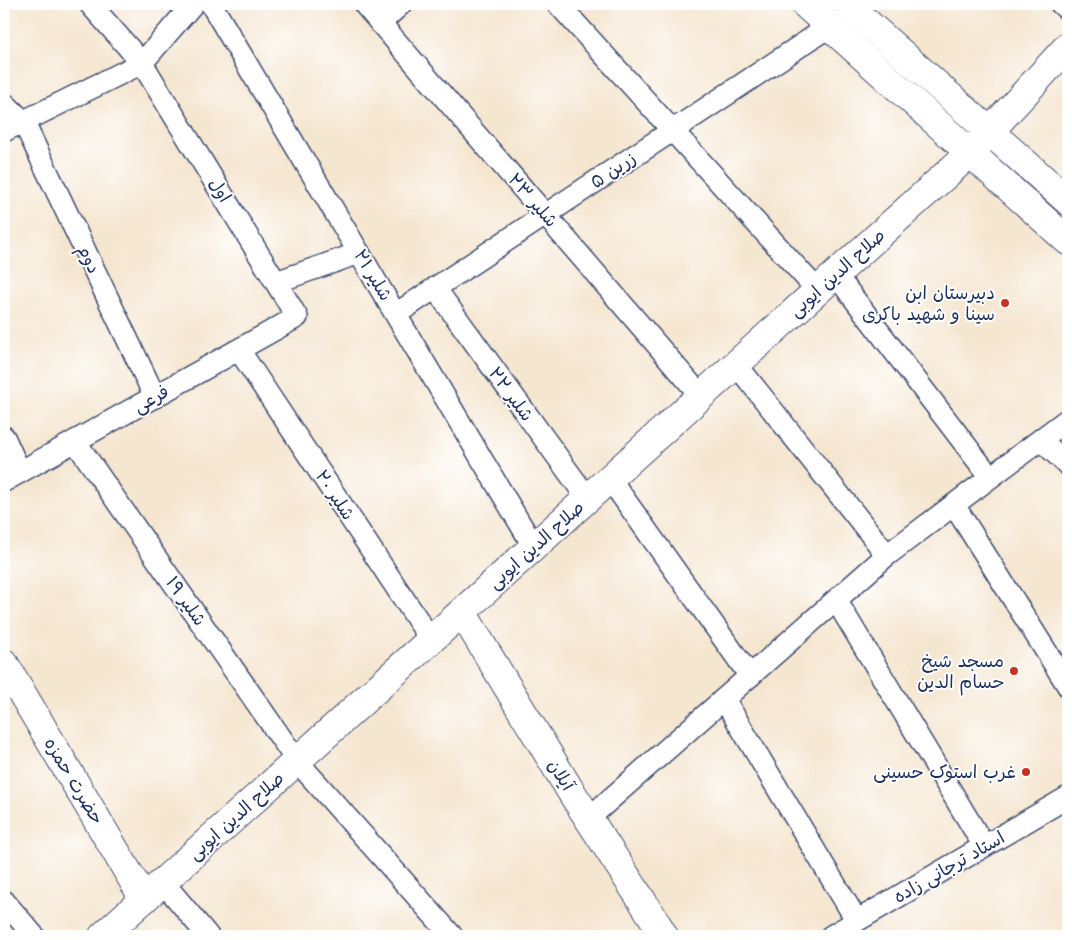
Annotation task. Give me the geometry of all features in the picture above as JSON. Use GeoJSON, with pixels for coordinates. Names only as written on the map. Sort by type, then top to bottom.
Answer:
{"type":"FeatureCollection","features":[{"type":"Feature","properties":{"kind":"street","name":"اول"},"geometry":{"type":"LineString","coordinates":[[90,4],[142,63],[297,317]]}},
{"type":"Feature","properties":{"kind":"street"},"geometry":{"type":"LineString","coordinates":[[4,130],[142,63],[194,4]]}},
{"type":"Feature","properties":{"kind":"street","name":"شلیر ۲۱"},"geometry":{"type":"LineString","coordinates":[[211,4],[534,547]]}},
{"type":"Feature","properties":{"kind":"street","name":"شلیر ۲۳"},"geometry":{"type":"LineString","coordinates":[[364,4],[701,396]]}},
{"type":"Feature","properties":{"kind":"street"},"geometry":{"type":"LineString","coordinates":[[380,23],[401,4]]}},
{"type":"Feature","properties":{"kind":"street"},"geometry":{"type":"LineString","coordinates":[[558,4],[673,130],[827,283],[990,477]]}},
{"type":"Feature","properties":{"kind":"street"},"geometry":{"type":"LineString","coordinates":[[805,4],[1068,241]]}},
{"type":"Feature","properties":{"kind":"street"},"geometry":{"type":"LineString","coordinates":[[846,4],[1068,201]]}},
{"type":"Feature","properties":{"kind":"street"},"geometry":{"type":"LineString","coordinates":[[1061,4],[1068,10]]}},
{"type":"Feature","properties":{"kind":"street","name":"زرین ۵"},"geometry":{"type":"LineString","coordinates":[[396,314],[830,26]]}},
{"type":"Feature","properties":{"kind":"street","name":"صلاح الدین ایوبی"},"geometry":{"type":"LineString","coordinates":[[103,936],[970,153],[1068,46]]}},
{"type":"Feature","properties":{"kind":"street"},"geometry":{"type":"LineString","coordinates":[[4,103],[23,121]]}},
{"type":"Feature","properties":{"kind":"street","name":"دوم"},"geometry":{"type":"LineString","coordinates":[[23,121],[155,397]]}},
{"type":"Feature","properties":{"kind":"street"},"geometry":{"type":"LineString","coordinates":[[276,282],[359,253]]}},
{"type":"Feature","properties":{"kind":"street","name":"شلیر ۲۲"},"geometry":{"type":"LineString","coordinates":[[435,288],[588,499]]}},
{"type":"Feature","properties":{"kind":"street","name":"فرعی"},"geometry":{"type":"LineString","coordinates":[[12,477],[297,317]]}},
{"type":"Feature","properties":{"kind":"street","name":"شلیر ۲۰"},"geometry":{"type":"LineString","coordinates":[[239,350],[431,640]]}},
{"type":"Feature","properties":{"kind":"street"},"geometry":{"type":"LineString","coordinates":[[736,364],[887,555]]}},
{"type":"Feature","properties":{"kind":"street"},"geometry":{"type":"LineString","coordinates":[[589,818],[887,555],[1068,419]]}},
{"type":"Feature","properties":{"kind":"street"},"geometry":{"type":"LineString","coordinates":[[4,437],[12,477]]}},
{"type":"Feature","properties":{"kind":"street"},"geometry":{"type":"LineString","coordinates":[[1041,440],[1068,465]]}},
{"type":"Feature","properties":{"kind":"street","name":"شلیر ۱۹"},"geometry":{"type":"LineString","coordinates":[[75,441],[297,761],[452,936]]}},
{"type":"Feature","properties":{"kind":"street"},"geometry":{"type":"LineString","coordinates":[[610,479],[750,676]]}},
{"type":"Feature","properties":{"kind":"street"},"geometry":{"type":"LineString","coordinates":[[954,505],[1068,686]]}},
{"type":"Feature","properties":{"kind":"street"},"geometry":{"type":"LineString","coordinates":[[836,600],[984,846]]}},
{"type":"Feature","properties":{"kind":"street","name":"آیلان"},"geometry":{"type":"LineString","coordinates":[[462,612],[570,790],[664,936]]}},
{"type":"Feature","properties":{"kind":"street","name":"حضرت حمزه"},"geometry":{"type":"LineString","coordinates":[[4,663],[154,891]]}},
{"type":"Feature","properties":{"kind":"street"},"geometry":{"type":"LineString","coordinates":[[724,699],[857,921]]}},
{"type":"Feature","properties":{"kind":"street","name":"استاد ترجانی زاده"},"geometry":{"type":"LineString","coordinates":[[830,936],[1068,797]]}},
{"type":"Feature","properties":{"kind":"street"},"geometry":{"type":"LineString","coordinates":[[154,891],[208,936]]}},
{"type":"Feature","properties":{"kind":"street"},"geometry":{"type":"LineString","coordinates":[[4,901],[34,936]]}},
{"type":"Feature","properties":{"kind":"place","name":"دبیرستان ابن سینا و شهید باکری"},"geometry":{"type":"Point","coordinates":[1005,303]}},
{"type":"Feature","properties":{"kind":"place","name":"مسجد شیخ حسام الدین"},"geometry":{"type":"Point","coordinates":[1014,671]}},
{"type":"Feature","properties":{"kind":"place","name":"غرب استوک حسینی"},"geometry":{"type":"Point","coordinates":[1026,772]}}]}
